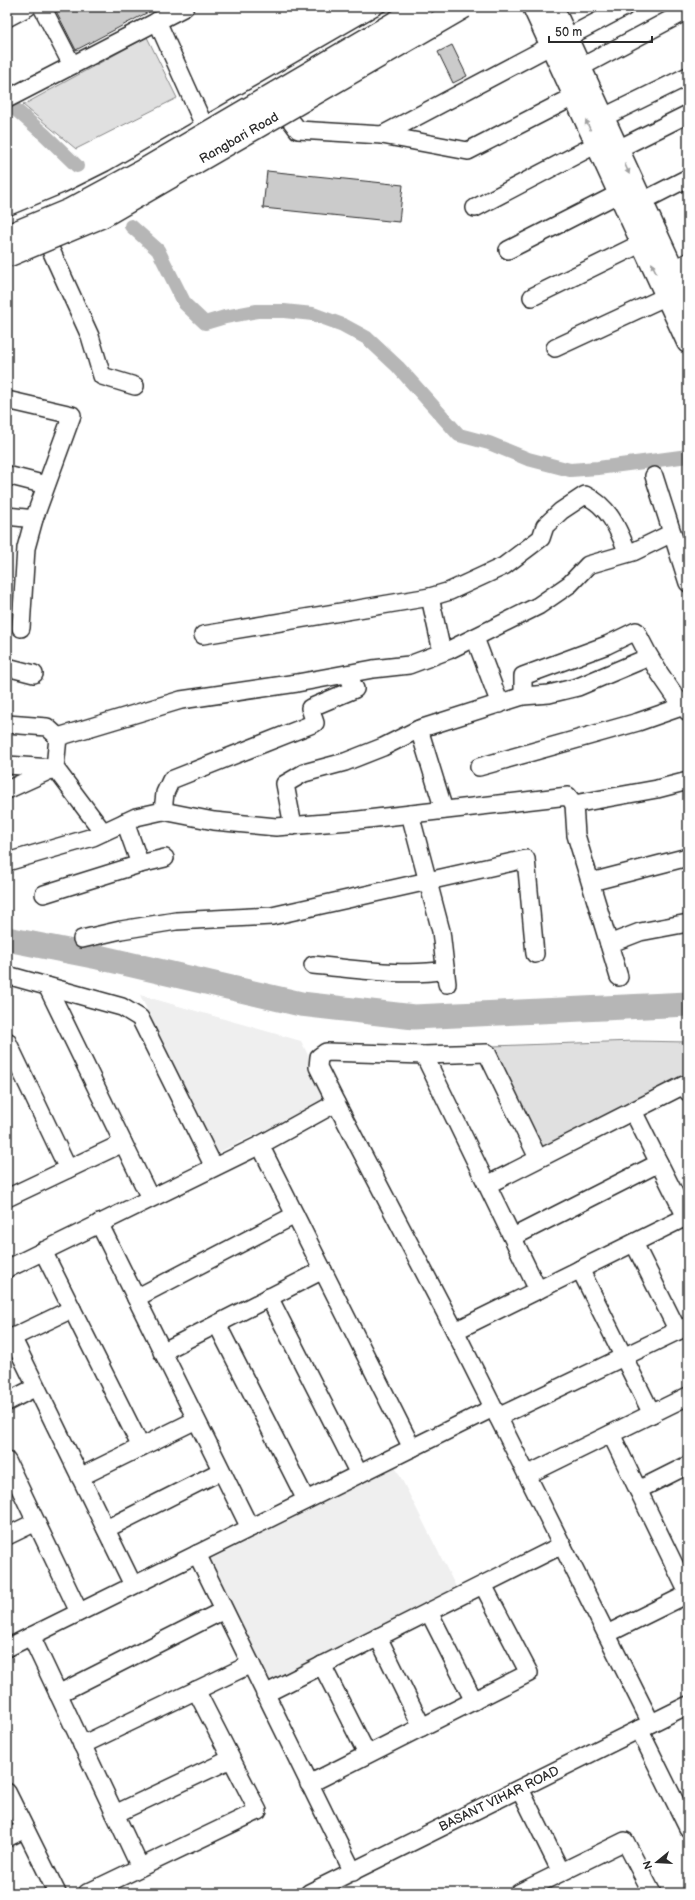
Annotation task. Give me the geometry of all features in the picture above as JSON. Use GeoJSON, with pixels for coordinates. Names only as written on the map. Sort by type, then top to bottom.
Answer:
{"type":"FeatureCollection","features":[{"type":"Feature","properties":{"kind":"street"},"geometry":{"type":"LineString","coordinates":[[7,18],[28,7]]}},
{"type":"Feature","properties":{"kind":"street"},"geometry":{"type":"LineString","coordinates":[[42,7],[72,65]]}},
{"type":"Feature","properties":{"kind":"street"},"geometry":{"type":"LineString","coordinates":[[11,96],[185,7]]}},
{"type":"Feature","properties":{"kind":"street","name":"Rangbari Road"},"geometry":{"type":"LineString","coordinates":[[7,236],[70,210],[144,170],[422,7]]}},
{"type":"Feature","properties":{"kind":"street"},"geometry":{"type":"LineString","coordinates":[[534,7],[559,42],[573,72],[604,117],[618,149],[630,201],[642,243],[688,342]]}},
{"type":"Feature","properties":{"kind":"street"},"geometry":{"type":"LineString","coordinates":[[552,7],[559,42]]}},
{"type":"Feature","properties":{"kind":"street"},"geometry":{"type":"LineString","coordinates":[[382,135],[625,7]]}},
{"type":"Feature","properties":{"kind":"street","name":"Rangbari Road"},"geometry":{"type":"LineString","coordinates":[[7,256],[103,216],[467,9]]}},
{"type":"Feature","properties":{"kind":"street"},"geometry":{"type":"LineString","coordinates":[[573,72],[688,10]]}},
{"type":"Feature","properties":{"kind":"street"},"geometry":{"type":"LineString","coordinates":[[157,22],[202,123],[220,157]]}},
{"type":"Feature","properties":{"kind":"street"},"geometry":{"type":"LineString","coordinates":[[573,72],[575,96],[597,144],[630,201],[681,266],[688,303]]}},
{"type":"Feature","properties":{"kind":"street"},"geometry":{"type":"LineString","coordinates":[[604,117],[688,76]]}},
{"type":"Feature","properties":{"kind":"street"},"geometry":{"type":"LineString","coordinates":[[289,118],[298,130],[382,135],[468,151],[575,96]]}},
{"type":"Feature","properties":{"kind":"street"},"geometry":{"type":"LineString","coordinates":[[618,149],[688,114]]}},
{"type":"Feature","properties":{"kind":"street"},"geometry":{"type":"LineString","coordinates":[[474,208],[597,144]]}},
{"type":"Feature","properties":{"kind":"street"},"geometry":{"type":"LineString","coordinates":[[508,250],[688,178]]}},
{"type":"Feature","properties":{"kind":"street"},"geometry":{"type":"LineString","coordinates":[[532,297],[642,243]]}},
{"type":"Feature","properties":{"kind":"street"},"geometry":{"type":"LineString","coordinates":[[49,246],[90,336],[102,376],[135,386]]}},
{"type":"Feature","properties":{"kind":"street"},"geometry":{"type":"LineString","coordinates":[[555,348],[667,296]]}},
{"type":"Feature","properties":{"kind":"street"},"geometry":{"type":"LineString","coordinates":[[7,400],[72,415],[34,519],[26,548],[21,628]]}},
{"type":"Feature","properties":{"kind":"street"},"geometry":{"type":"LineString","coordinates":[[7,475],[46,485]]}},
{"type":"Feature","properties":{"kind":"street"},"geometry":{"type":"LineString","coordinates":[[654,476],[688,583]]}},
{"type":"Feature","properties":{"kind":"street"},"geometry":{"type":"LineString","coordinates":[[203,635],[430,598],[450,591],[504,566],[541,538],[545,526],[561,511],[585,495],[592,498],[614,520],[628,553]]}},
{"type":"Feature","properties":{"kind":"street"},"geometry":{"type":"LineString","coordinates":[[7,516],[34,519]]}},
{"type":"Feature","properties":{"kind":"street"},"geometry":{"type":"LineString","coordinates":[[58,737],[181,700],[297,683],[373,669],[409,666],[475,638],[538,606],[570,584],[588,565],[628,553],[672,533]]}},
{"type":"Feature","properties":{"kind":"street"},"geometry":{"type":"LineString","coordinates":[[430,598],[442,652]]}},
{"type":"Feature","properties":{"kind":"street"},"geometry":{"type":"LineString","coordinates":[[479,767],[686,709],[649,657],[636,631],[607,646],[523,676],[523,696]]}},
{"type":"Feature","properties":{"kind":"street"},"geometry":{"type":"LineString","coordinates":[[475,638],[500,704]]}},
{"type":"Feature","properties":{"kind":"street"},"geometry":{"type":"LineString","coordinates":[[293,826],[285,784],[304,773],[345,762],[383,747],[419,729],[523,696],[549,694],[578,687],[649,657]]}},
{"type":"Feature","properties":{"kind":"street"},"geometry":{"type":"LineString","coordinates":[[7,667],[34,674]]}},
{"type":"Feature","properties":{"kind":"street"},"geometry":{"type":"LineString","coordinates":[[163,811],[166,793],[171,780],[316,723],[310,708],[355,690],[348,674]]}},
{"type":"Feature","properties":{"kind":"street"},"geometry":{"type":"LineString","coordinates":[[7,724],[47,727],[58,737]]}},
{"type":"Feature","properties":{"kind":"street"},"geometry":{"type":"LineString","coordinates":[[419,729],[444,810]]}},
{"type":"Feature","properties":{"kind":"street"},"geometry":{"type":"LineString","coordinates":[[58,737],[54,768],[103,832]]}},
{"type":"Feature","properties":{"kind":"street"},"geometry":{"type":"LineString","coordinates":[[7,765],[54,768]]}},
{"type":"Feature","properties":{"kind":"street"},"geometry":{"type":"LineString","coordinates":[[7,790],[54,768]]}},
{"type":"Feature","properties":{"kind":"street"},"geometry":{"type":"LineString","coordinates":[[574,804],[657,789],[688,780]]}},
{"type":"Feature","properties":{"kind":"street"},"geometry":{"type":"LineString","coordinates":[[7,862],[93,837],[136,816],[163,811],[214,821],[276,827],[410,814],[568,796],[574,804],[576,836],[619,976]]}},
{"type":"Feature","properties":{"kind":"street"},"geometry":{"type":"LineString","coordinates":[[313,965],[446,977],[441,931],[410,814]]}},
{"type":"Feature","properties":{"kind":"street"},"geometry":{"type":"LineString","coordinates":[[125,822],[140,864]]}},
{"type":"Feature","properties":{"kind":"street"},"geometry":{"type":"LineString","coordinates":[[590,882],[688,857]]}},
{"type":"Feature","properties":{"kind":"street"},"geometry":{"type":"LineString","coordinates":[[44,894],[140,864],[165,858]]}},
{"type":"Feature","properties":{"kind":"street"},"geometry":{"type":"LineString","coordinates":[[82,939],[121,930],[176,921],[272,916],[526,860],[535,954]]}},
{"type":"Feature","properties":{"kind":"street"},"geometry":{"type":"LineString","coordinates":[[609,944],[640,932],[688,923]]}},
{"type":"Feature","properties":{"kind":"street"},"geometry":{"type":"LineString","coordinates":[[7,975],[122,1007],[140,1018],[214,1167]]}},
{"type":"Feature","properties":{"kind":"street"},"geometry":{"type":"LineString","coordinates":[[46,986],[150,1198]]}},
{"type":"Feature","properties":{"kind":"street"},"geometry":{"type":"LineString","coordinates":[[7,1041],[68,1169]]}},
{"type":"Feature","properties":{"kind":"street"},"geometry":{"type":"LineString","coordinates":[[538,1158],[487,1053],[424,1055],[326,1052],[319,1057],[318,1067],[454,1331],[606,1634],[645,1726],[682,1803],[688,1828]]}},
{"type":"Feature","properties":{"kind":"street"},"geometry":{"type":"LineString","coordinates":[[424,1055],[538,1290]]}},
{"type":"Feature","properties":{"kind":"street"},"geometry":{"type":"LineString","coordinates":[[487,1185],[684,1085],[688,1092]]}},
{"type":"Feature","properties":{"kind":"street"},"geometry":{"type":"LineString","coordinates":[[7,1269],[260,1145],[336,1103]]}},
{"type":"Feature","properties":{"kind":"street"},"geometry":{"type":"LineString","coordinates":[[454,1331],[634,1243],[687,1219],[633,1111]]}},
{"type":"Feature","properties":{"kind":"street"},"geometry":{"type":"LineString","coordinates":[[7,1198],[123,1143]]}},
{"type":"Feature","properties":{"kind":"street"},"geometry":{"type":"LineString","coordinates":[[260,1145],[412,1448]]}},
{"type":"Feature","properties":{"kind":"street"},"geometry":{"type":"LineString","coordinates":[[513,1237],[659,1163]]}},
{"type":"Feature","properties":{"kind":"street"},"geometry":{"type":"LineString","coordinates":[[136,1298],[295,1215]]}},
{"type":"Feature","properties":{"kind":"street"},"geometry":{"type":"LineString","coordinates":[[99,1223],[250,1528]]}},
{"type":"Feature","properties":{"kind":"street"},"geometry":{"type":"LineString","coordinates":[[7,1648],[412,1448],[683,1329],[634,1243]]}},
{"type":"Feature","properties":{"kind":"street"},"geometry":{"type":"LineString","coordinates":[[43,1251],[141,1447]]}},
{"type":"Feature","properties":{"kind":"street"},"geometry":{"type":"LineString","coordinates":[[580,1269],[652,1414]]}},
{"type":"Feature","properties":{"kind":"street"},"geometry":{"type":"LineString","coordinates":[[162,1352],[323,1270]]}},
{"type":"Feature","properties":{"kind":"street"},"geometry":{"type":"LineString","coordinates":[[269,1297],[359,1474]]}},
{"type":"Feature","properties":{"kind":"street"},"geometry":{"type":"LineString","coordinates":[[72,1309],[10,1338],[36,1387],[133,1585]]}},
{"type":"Feature","properties":{"kind":"street"},"geometry":{"type":"LineString","coordinates":[[217,1324],[306,1500]]}},
{"type":"Feature","properties":{"kind":"street"},"geometry":{"type":"LineString","coordinates":[[7,1402],[36,1387]]}},
{"type":"Feature","properties":{"kind":"street"},"geometry":{"type":"LineString","coordinates":[[527,1476],[688,1396]]}},
{"type":"Feature","properties":{"kind":"street"},"geometry":{"type":"LineString","coordinates":[[80,1477],[196,1420]]}},
{"type":"Feature","properties":{"kind":"street"},"geometry":{"type":"LineString","coordinates":[[606,1634],[688,1593],[611,1434]]}},
{"type":"Feature","properties":{"kind":"street"},"geometry":{"type":"LineString","coordinates":[[7,1461],[80,1612]]}},
{"type":"Feature","properties":{"kind":"street"},"geometry":{"type":"LineString","coordinates":[[638,1490],[688,1465]]}},
{"type":"Feature","properties":{"kind":"street"},"geometry":{"type":"LineString","coordinates":[[106,1529],[221,1471]]}},
{"type":"Feature","properties":{"kind":"street"},"geometry":{"type":"LineString","coordinates":[[7,1536],[36,1522]]}},
{"type":"Feature","properties":{"kind":"street"},"geometry":{"type":"LineString","coordinates":[[265,1694],[562,1545]]}},
{"type":"Feature","properties":{"kind":"street"},"geometry":{"type":"LineString","coordinates":[[197,1554],[353,1872]]}},
{"type":"Feature","properties":{"kind":"street"},"geometry":{"type":"LineString","coordinates":[[309,1784],[529,1673],[483,1585]]}},
{"type":"Feature","properties":{"kind":"street"},"geometry":{"type":"LineString","coordinates":[[58,1694],[224,1610]]}},
{"type":"Feature","properties":{"kind":"street"},"geometry":{"type":"LineString","coordinates":[[429,1612],[474,1700]]}},
{"type":"Feature","properties":{"kind":"street"},"geometry":{"type":"LineString","coordinates":[[31,1636],[140,1867]]}},
{"type":"Feature","properties":{"kind":"street"},"geometry":{"type":"LineString","coordinates":[[378,1638],[422,1727]]}},
{"type":"Feature","properties":{"kind":"street"},"geometry":{"type":"LineString","coordinates":[[82,1745],[251,1664]]}},
{"type":"Feature","properties":{"kind":"street"},"geometry":{"type":"LineString","coordinates":[[322,1665],[367,1754]]}},
{"type":"Feature","properties":{"kind":"street"},"geometry":{"type":"LineString","coordinates":[[87,1893],[258,1811],[196,1690]]}},
{"type":"Feature","properties":{"kind":"street","name":"BASANT VIHAR ROAD"},"geometry":{"type":"LineString","coordinates":[[309,1893],[688,1705]]}},
{"type":"Feature","properties":{"kind":"street"},"geometry":{"type":"LineString","coordinates":[[115,1814],[231,1759]]}},
{"type":"Feature","properties":{"kind":"street"},"geometry":{"type":"LineString","coordinates":[[520,1789],[561,1872]]}},
{"type":"Feature","properties":{"kind":"street"},"geometry":{"type":"LineString","coordinates":[[7,1792],[57,1893]]}},
{"type":"Feature","properties":{"kind":"street"},"geometry":{"type":"LineString","coordinates":[[7,1838],[26,1829]]}},
{"type":"Feature","properties":{"kind":"street"},"geometry":{"type":"LineString","coordinates":[[520,1893],[625,1841],[652,1893]]}},
{"type":"Feature","properties":{"kind":"lane"},"geometry":{"type":"LineString","coordinates":[[7,262],[100,224],[289,118],[467,9]]}},
{"type":"Feature","properties":{"kind":"lane"},"geometry":{"type":"LineString","coordinates":[[7,222],[67,197],[111,174],[202,123],[394,11]]}},
{"type":"Feature","properties":{"kind":"shaded area"},"geometry":{"type":"Polygon","coordinates":[[[147,37],[177,98],[76,149],[23,105],[147,37]]]}},
{"type":"Feature","properties":{"kind":"shaded area"},"geometry":{"type":"Polygon","coordinates":[[[140,995],[301,1041],[330,1099],[217,1153],[140,995]]]}},
{"type":"Feature","properties":{"kind":"shaded area"},"geometry":{"type":"Polygon","coordinates":[[[634,1041],[688,1042],[688,1079],[687,1076],[542,1148],[492,1046],[634,1041]]]}},
{"type":"Feature","properties":{"kind":"shaded area"},"geometry":{"type":"Polygon","coordinates":[[[395,1466],[456,1587],[268,1682],[207,1561],[395,1466]]]}},
{"type":"Feature","properties":{"kind":"building"},"geometry":{"type":"Polygon","coordinates":[[[54,7],[158,7],[76,50],[54,7]]]}},
{"type":"Feature","properties":{"kind":"building"},"geometry":{"type":"Polygon","coordinates":[[[452,45],[467,76],[453,83],[438,52],[452,45]]]}},
{"type":"Feature","properties":{"kind":"building"},"geometry":{"type":"Polygon","coordinates":[[[267,171],[403,185],[399,222],[263,208],[267,171]]]}},
{"type":"Feature","properties":{"kind":"waterway"},"geometry":{"type":"LineString","coordinates":[[7,102],[45,135],[77,166]]}},
{"type":"Feature","properties":{"kind":"waterway"},"geometry":{"type":"LineString","coordinates":[[131,226],[158,250],[185,304],[205,323],[225,317],[257,311],[284,311],[313,314],[343,325],[367,338],[398,367],[459,435],[489,443],[528,459],[570,470],[598,468],[688,456]]}},
{"type":"Feature","properties":{"kind":"waterway"},"geometry":{"type":"LineString","coordinates":[[7,939],[98,957],[301,1004],[414,1017],[688,1004]]}}]}
